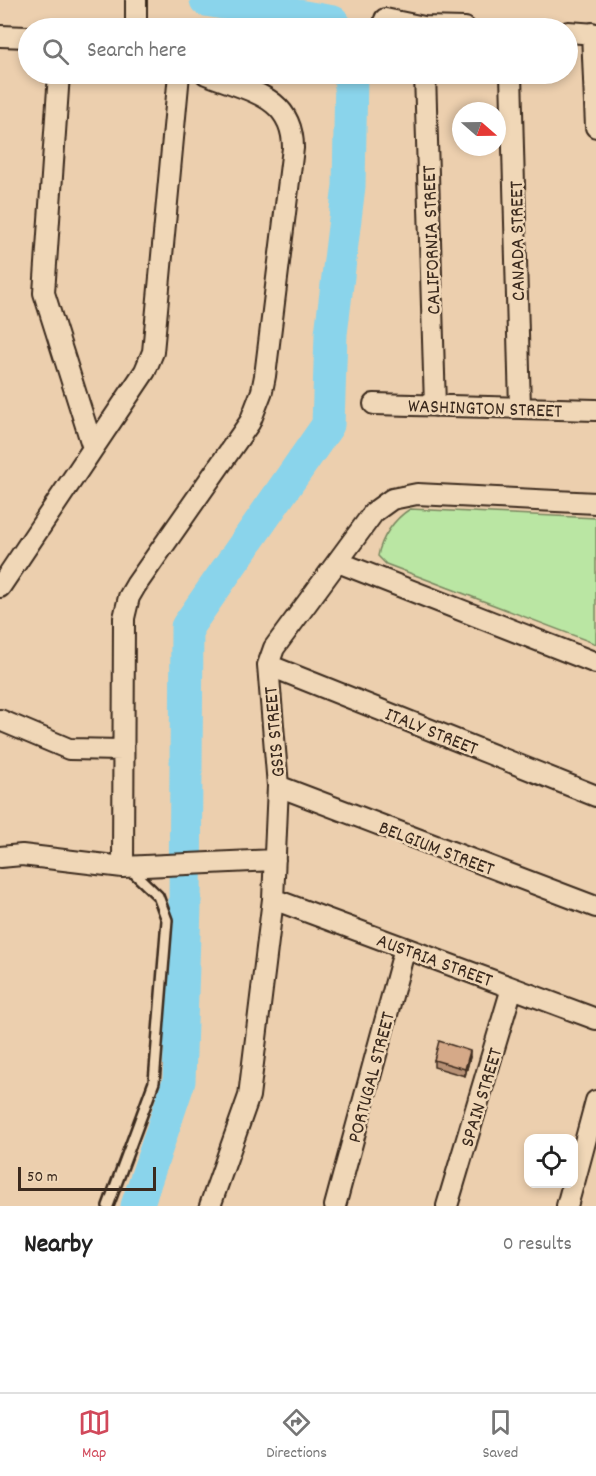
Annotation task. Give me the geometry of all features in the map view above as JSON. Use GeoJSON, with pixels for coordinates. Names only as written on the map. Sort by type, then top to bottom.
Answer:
{"type":"FeatureCollection","features":[{"type":"Feature","properties":{"kind":"street"},"geometry":{"type":"LineString","coordinates":[[136,0],[136,18]]}},
{"type":"Feature","properties":{"kind":"street"},"geometry":{"type":"LineString","coordinates":[[578,33],[594,34],[596,127]]}},
{"type":"Feature","properties":{"kind":"street"},"geometry":{"type":"LineString","coordinates":[[0,36],[18,37]]}},
{"type":"Feature","properties":{"kind":"street"},"geometry":{"type":"LineString","coordinates":[[58,84],[44,293],[93,448]]}},
{"type":"Feature","properties":{"kind":"street"},"geometry":{"type":"LineString","coordinates":[[0,587],[145,371],[153,352],[177,84]]}},
{"type":"Feature","properties":{"kind":"street"},"geometry":{"type":"LineString","coordinates":[[126,867],[122,750],[126,604],[136,585],[250,422],[262,391],[269,342],[293,132],[280,106],[229,84]]}},
{"type":"Feature","properties":{"kind":"street","name":"CALIFORNIA STREET"},"geometry":{"type":"LineString","coordinates":[[425,84],[435,406]]}},
{"type":"Feature","properties":{"kind":"street","name":"CANADA STREET"},"geometry":{"type":"LineString","coordinates":[[511,84],[520,408]]}},
{"type":"Feature","properties":{"kind":"street","name":"WASHINGTON STREET"},"geometry":{"type":"LineString","coordinates":[[374,404],[596,410]]}},
{"type":"Feature","properties":{"kind":"street","name":"GSIS STREET"},"geometry":{"type":"LineString","coordinates":[[210,1206],[249,1096],[273,899],[278,786],[268,665],[274,648],[374,512],[400,496],[417,494],[596,503]]}},
{"type":"Feature","properties":{"kind":"street"},"geometry":{"type":"LineString","coordinates":[[338,562],[596,663]]}},
{"type":"Feature","properties":{"kind":"street","name":"ITALY STREET"},"geometry":{"type":"LineString","coordinates":[[268,665],[596,796]]}},
{"type":"Feature","properties":{"kind":"street"},"geometry":{"type":"LineString","coordinates":[[0,720],[69,749],[122,750]]}},
{"type":"Feature","properties":{"kind":"street","name":"BELGIUM STREET"},"geometry":{"type":"LineString","coordinates":[[278,786],[596,907]]}},
{"type":"Feature","properties":{"kind":"street"},"geometry":{"type":"LineString","coordinates":[[0,857],[22,855],[126,867],[275,860]]}},
{"type":"Feature","properties":{"kind":"street","name":"AUSTRIA STREET"},"geometry":{"type":"LineString","coordinates":[[273,899],[596,1019]]}},
{"type":"Feature","properties":{"kind":"street","name":"PORTUGAL STREET"},"geometry":{"type":"LineString","coordinates":[[334,1206],[405,948]]}},
{"type":"Feature","properties":{"kind":"street","name":"SPAIN STREET"},"geometry":{"type":"LineString","coordinates":[[447,1206],[512,988]]}},
{"type":"Feature","properties":{"kind":"street"},"geometry":{"type":"LineString","coordinates":[[578,1165],[596,1101]]}},
{"type":"Feature","properties":{"kind":"street"},"geometry":{"type":"LineString","coordinates":[[567,1206],[572,1188]]}},
{"type":"Feature","properties":{"kind":"lane"},"geometry":{"type":"LineString","coordinates":[[108,1206],[154,1082],[167,920],[158,896],[126,867]]}},
{"type":"Feature","properties":{"kind":"green space"},"geometry":{"type":"Polygon","coordinates":[[[410,509],[596,518],[596,644],[386,564],[378,556],[382,542],[394,524],[410,509]]]}},
{"type":"Feature","properties":{"kind":"building"},"geometry":{"type":"Polygon","coordinates":[[[439,1041],[470,1051],[465,1069],[434,1060],[439,1041]]]}},
{"type":"Feature","properties":{"kind":"waterway"},"geometry":{"type":"LineString","coordinates":[[206,0],[310,18]]}},
{"type":"Feature","properties":{"kind":"waterway"},"geometry":{"type":"LineString","coordinates":[[137,1206],[179,1081],[185,907],[187,627],[328,425],[331,334],[349,186],[351,84]]}}]}
